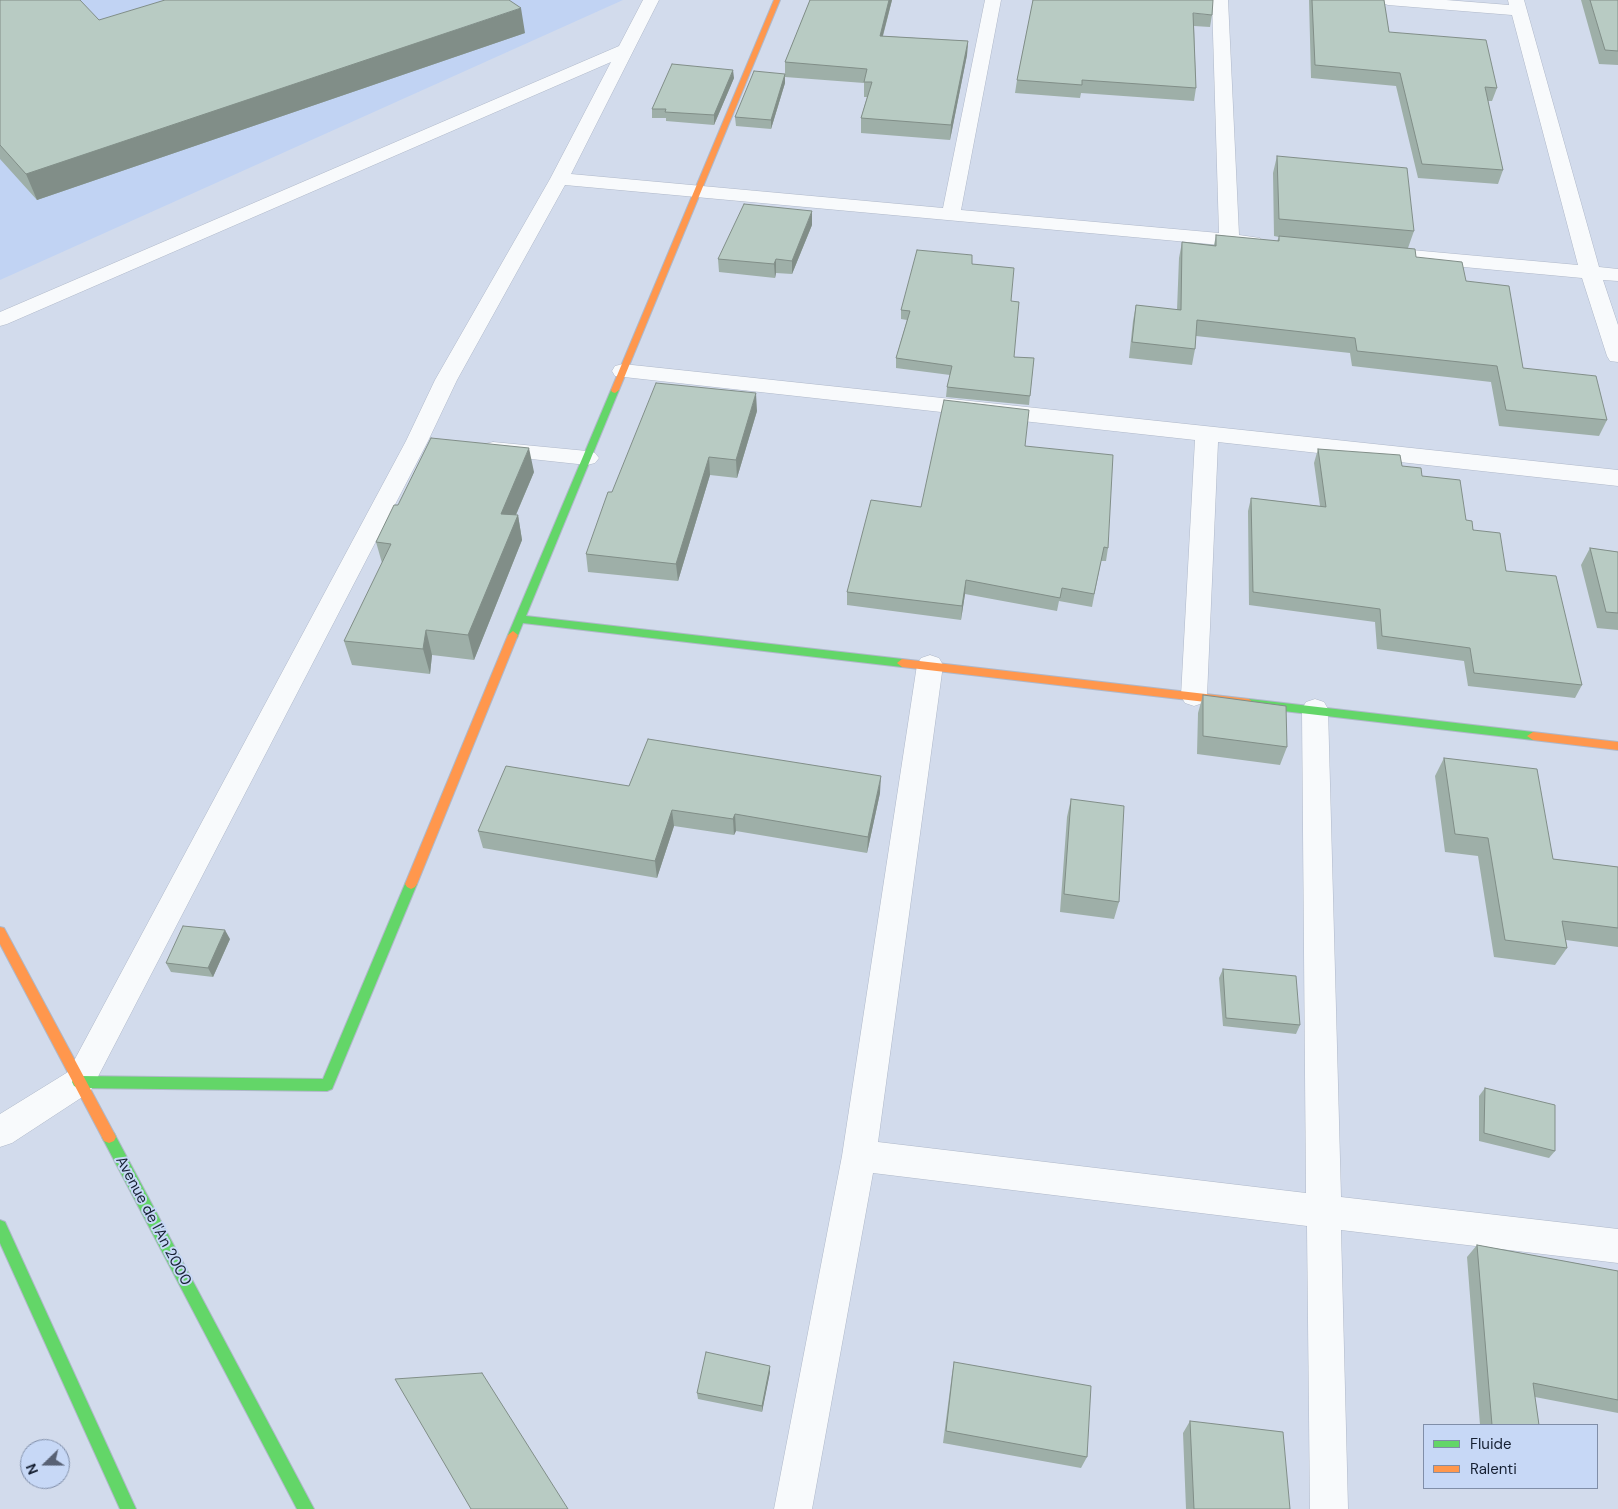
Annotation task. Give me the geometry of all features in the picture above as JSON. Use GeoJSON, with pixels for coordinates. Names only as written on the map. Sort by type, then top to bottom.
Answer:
{"type":"FeatureCollection","features":[{"type":"Feature","properties":{"kind":"street"},"geometry":{"type":"LineString","coordinates":[[0,1132],[79,1082],[426,442],[446,380],[558,179],[651,0]]}},
{"type":"Feature","properties":{"kind":"street"},"geometry":{"type":"LineString","coordinates":[[79,1082],[327,1085],[777,0]]}},
{"type":"Feature","properties":{"kind":"street"},"geometry":{"type":"LineString","coordinates":[[951,214],[993,0]]}},
{"type":"Feature","properties":{"kind":"street"},"geometry":{"type":"LineString","coordinates":[[1220,0],[1229,240]]}},
{"type":"Feature","properties":{"kind":"street"},"geometry":{"type":"LineString","coordinates":[[1388,0],[1518,5],[1590,272],[1618,356]]}},
{"type":"Feature","properties":{"kind":"street"},"geometry":{"type":"LineString","coordinates":[[0,320],[624,50]]}},
{"type":"Feature","properties":{"kind":"street"},"geometry":{"type":"LineString","coordinates":[[558,179],[1268,243]]}},
{"type":"Feature","properties":{"kind":"street"},"geometry":{"type":"LineString","coordinates":[[1356,251],[1618,275]]}},
{"type":"Feature","properties":{"kind":"street"},"geometry":{"type":"LineString","coordinates":[[623,371],[1618,478]]}},
{"type":"Feature","properties":{"kind":"street"},"geometry":{"type":"LineString","coordinates":[[1194,696],[1207,434]]}},
{"type":"Feature","properties":{"kind":"street"},"geometry":{"type":"LineString","coordinates":[[474,447],[587,458]]}},
{"type":"Feature","properties":{"kind":"street"},"geometry":{"type":"LineString","coordinates":[[521,619],[1618,746]]}},
{"type":"Feature","properties":{"kind":"street"},"geometry":{"type":"LineString","coordinates":[[793,1509],[859,1156],[930,665]]}},
{"type":"Feature","properties":{"kind":"street"},"geometry":{"type":"LineString","coordinates":[[1315,710],[1329,1509]]}},
{"type":"Feature","properties":{"kind":"street","name":"Avenue de l'An 2000"},"geometry":{"type":"LineString","coordinates":[[0,932],[306,1509]]}},
{"type":"Feature","properties":{"kind":"street"},"geometry":{"type":"LineString","coordinates":[[859,1156],[1618,1246]]}},
{"type":"Feature","properties":{"kind":"street"},"geometry":{"type":"LineString","coordinates":[[3,1247],[128,1509]]}},
{"type":"Feature","properties":{"kind":"shaded area"},"geometry":{"type":"Polygon","coordinates":[[[0,0],[623,0],[0,280],[0,0]]]}},
{"type":"Feature","properties":{"kind":"building"},"geometry":{"type":"Polygon","coordinates":[[[0,0],[80,0],[99,20],[165,0],[509,0],[521,8],[26,174],[0,145],[0,0]]]}},
{"type":"Feature","properties":{"kind":"building"},"geometry":{"type":"Polygon","coordinates":[[[810,0],[889,0],[880,36],[968,41],[951,125],[861,118],[872,82],[864,82],[867,69],[785,62],[810,0]]]}},
{"type":"Feature","properties":{"kind":"building"},"geometry":{"type":"Polygon","coordinates":[[[1033,0],[1213,0],[1212,15],[1193,13],[1196,88],[1082,80],[1082,85],[1017,80],[1033,0]]]}},
{"type":"Feature","properties":{"kind":"building"},"geometry":{"type":"Polygon","coordinates":[[[1312,0],[1384,0],[1389,32],[1486,40],[1497,88],[1485,87],[1503,170],[1422,164],[1400,73],[1315,65],[1312,0]]]}},
{"type":"Feature","properties":{"kind":"building"},"geometry":{"type":"Polygon","coordinates":[[[1590,0],[1618,0],[1618,51],[1605,50],[1590,0]]]}},
{"type":"Feature","properties":{"kind":"building"},"geometry":{"type":"Polygon","coordinates":[[[672,64],[733,70],[714,115],[665,112],[666,109],[652,109],[672,64]]]}},
{"type":"Feature","properties":{"kind":"building"},"geometry":{"type":"Polygon","coordinates":[[[754,71],[785,74],[771,120],[735,117],[754,71]]]}},
{"type":"Feature","properties":{"kind":"building"},"geometry":{"type":"Polygon","coordinates":[[[1277,156],[1407,168],[1414,231],[1279,219],[1277,156]]]}},
{"type":"Feature","properties":{"kind":"building"},"geometry":{"type":"Polygon","coordinates":[[[744,204],[812,211],[792,261],[776,259],[774,264],[718,259],[744,204]]]}},
{"type":"Feature","properties":{"kind":"building"},"geometry":{"type":"Polygon","coordinates":[[[1216,235],[1279,241],[1279,236],[1415,249],[1416,257],[1462,262],[1466,281],[1509,286],[1523,368],[1596,376],[1607,420],[1506,410],[1497,366],[1357,351],[1355,338],[1197,320],[1195,349],[1132,342],[1136,305],[1181,310],[1182,242],[1216,246],[1216,235]]]}},
{"type":"Feature","properties":{"kind":"building"},"geometry":{"type":"Polygon","coordinates":[[[917,250],[972,255],[972,264],[1014,268],[1011,301],[1019,302],[1014,357],[1034,358],[1030,396],[947,387],[952,366],[896,358],[910,311],[901,310],[917,250]]]}},
{"type":"Feature","properties":{"kind":"building"},"geometry":{"type":"Polygon","coordinates":[[[656,383],[756,393],[736,460],[709,457],[676,564],[586,554],[608,492],[612,492],[656,383]]]}},
{"type":"Feature","properties":{"kind":"building"},"geometry":{"type":"Polygon","coordinates":[[[944,400],[1029,410],[1025,446],[1113,455],[1108,548],[1104,547],[1094,594],[1062,588],[1060,598],[966,580],[962,606],[847,592],[871,500],[921,507],[944,400]]]}},
{"type":"Feature","properties":{"kind":"building"},"geometry":{"type":"Polygon","coordinates":[[[431,438],[529,448],[501,514],[518,515],[468,635],[426,630],[423,649],[344,641],[391,544],[376,542],[394,505],[398,505],[431,438]]]}},
{"type":"Feature","properties":{"kind":"building"},"geometry":{"type":"Polygon","coordinates":[[[1318,449],[1400,455],[1402,466],[1421,468],[1422,476],[1460,480],[1466,520],[1472,521],[1473,530],[1500,533],[1506,571],[1556,576],[1582,685],[1474,673],[1470,648],[1382,636],[1380,609],[1253,592],[1251,498],[1326,507],[1318,449]]]}},
{"type":"Feature","properties":{"kind":"building"},"geometry":{"type":"Polygon","coordinates":[[[1590,548],[1618,552],[1618,613],[1606,612],[1590,548]]]}},
{"type":"Feature","properties":{"kind":"building"},"geometry":{"type":"Polygon","coordinates":[[[1203,695],[1286,706],[1287,747],[1203,736],[1203,695]]]}},
{"type":"Feature","properties":{"kind":"building"},"geometry":{"type":"Polygon","coordinates":[[[648,739],[881,776],[868,837],[735,814],[733,819],[672,810],[655,861],[478,831],[506,766],[629,786],[648,739]]]}},
{"type":"Feature","properties":{"kind":"building"},"geometry":{"type":"Polygon","coordinates":[[[1444,758],[1537,769],[1553,859],[1618,867],[1618,928],[1562,921],[1567,948],[1505,940],[1488,838],[1455,834],[1444,758]]]}},
{"type":"Feature","properties":{"kind":"building"},"geometry":{"type":"Polygon","coordinates":[[[1071,799],[1124,806],[1119,902],[1064,894],[1071,799]]]}},
{"type":"Feature","properties":{"kind":"building"},"geometry":{"type":"Polygon","coordinates":[[[183,926],[225,930],[208,968],[166,963],[183,926]]]}},
{"type":"Feature","properties":{"kind":"building"},"geometry":{"type":"Polygon","coordinates":[[[1223,969],[1296,976],[1300,1025],[1226,1018],[1223,969]]]}},
{"type":"Feature","properties":{"kind":"building"},"geometry":{"type":"Polygon","coordinates":[[[1485,1088],[1555,1105],[1555,1151],[1484,1133],[1485,1088]]]}},
{"type":"Feature","properties":{"kind":"building"},"geometry":{"type":"Polygon","coordinates":[[[1477,1245],[1618,1271],[1618,1400],[1533,1383],[1539,1424],[1492,1424],[1477,1245]]]}},
{"type":"Feature","properties":{"kind":"building"},"geometry":{"type":"Polygon","coordinates":[[[706,1352],[770,1366],[762,1406],[697,1393],[706,1352]]]}},
{"type":"Feature","properties":{"kind":"building"},"geometry":{"type":"Polygon","coordinates":[[[954,1362],[1091,1386],[1087,1457],[946,1431],[954,1362]]]}},
{"type":"Feature","properties":{"kind":"building"},"geometry":{"type":"Polygon","coordinates":[[[482,1373],[568,1509],[471,1509],[395,1379],[482,1373]]]}},
{"type":"Feature","properties":{"kind":"building"},"geometry":{"type":"Polygon","coordinates":[[[1190,1421],[1283,1432],[1290,1509],[1194,1509],[1190,1421]]]}},
{"type":"Feature","properties":{"kind":"traffic: fast"},"geometry":{"type":"LineString","coordinates":[[513,635],[615,390]]}},
{"type":"Feature","properties":{"kind":"traffic: fast"},"geometry":{"type":"LineString","coordinates":[[521,619],[902,663]]}},
{"type":"Feature","properties":{"kind":"traffic: fast"},"geometry":{"type":"LineString","coordinates":[[1249,703],[1533,736]]}},
{"type":"Feature","properties":{"kind":"traffic: fast"},"geometry":{"type":"LineString","coordinates":[[79,1082],[327,1085],[411,884]]}},
{"type":"Feature","properties":{"kind":"traffic: fast"},"geometry":{"type":"LineString","coordinates":[[109,1137],[306,1509]]}},
{"type":"Feature","properties":{"kind":"traffic: fast"},"geometry":{"type":"LineString","coordinates":[[0,1227],[128,1509]]}},
{"type":"Feature","properties":{"kind":"traffic: slow"},"geometry":{"type":"LineString","coordinates":[[615,390],[777,0]]}},
{"type":"Feature","properties":{"kind":"traffic: slow"},"geometry":{"type":"LineString","coordinates":[[411,884],[513,635]]}},
{"type":"Feature","properties":{"kind":"traffic: slow"},"geometry":{"type":"LineString","coordinates":[[902,663],[1249,703]]}},
{"type":"Feature","properties":{"kind":"traffic: slow"},"geometry":{"type":"LineString","coordinates":[[1533,736],[1618,746]]}},
{"type":"Feature","properties":{"kind":"traffic: slow"},"geometry":{"type":"LineString","coordinates":[[0,932],[109,1137]]}}]}
